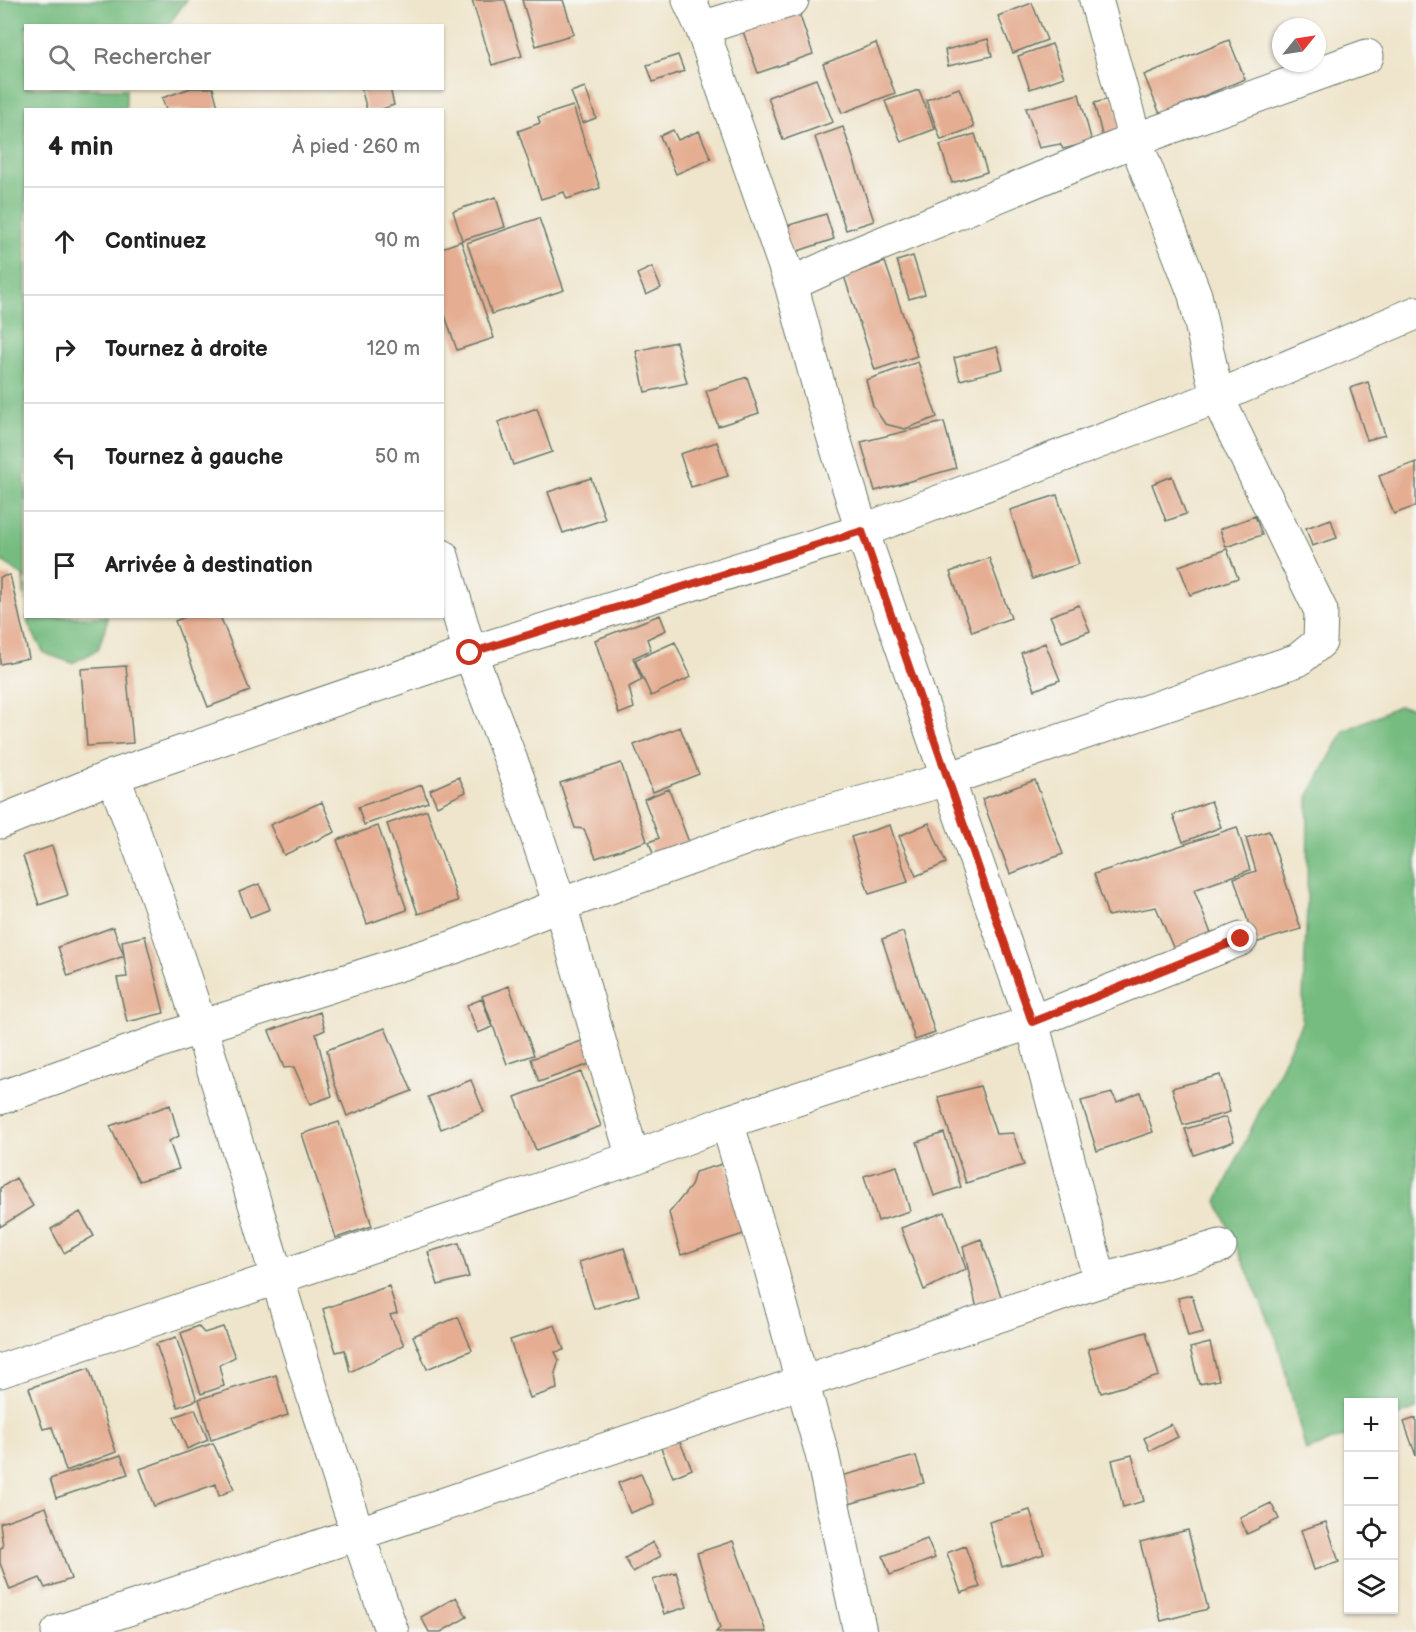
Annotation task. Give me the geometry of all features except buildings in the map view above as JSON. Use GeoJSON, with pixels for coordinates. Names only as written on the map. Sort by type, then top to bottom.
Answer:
{"type":"FeatureCollection","features":[{"type":"Feature","properties":{"kind":"street"},"geometry":{"type":"LineString","coordinates":[[792,0],[695,14],[791,284],[823,402],[862,531],[1032,1022],[1100,1281]]}},
{"type":"Feature","properties":{"kind":"street"},"geometry":{"type":"LineString","coordinates":[[0,1098],[201,1027],[453,947],[560,905],[789,823],[948,779],[1298,660],[1320,642],[1321,611],[1217,397],[1195,295],[1135,140],[1096,0]]}},
{"type":"Feature","properties":{"kind":"street"},"geometry":{"type":"LineString","coordinates":[[791,284],[856,254],[1135,140],[1367,56]]}},
{"type":"Feature","properties":{"kind":"street"},"geometry":{"type":"LineString","coordinates":[[0,822],[113,776],[470,653],[862,531],[1217,397],[1416,313]]}},
{"type":"Feature","properties":{"kind":"street"},"geometry":{"type":"LineString","coordinates":[[444,563],[470,653],[518,779],[560,905],[633,1158]]}},
{"type":"Feature","properties":{"kind":"street"},"geometry":{"type":"LineString","coordinates":[[113,776],[136,835],[201,1027],[357,1534],[392,1632]]}},
{"type":"Feature","properties":{"kind":"street"},"geometry":{"type":"LineString","coordinates":[[0,1371],[633,1158],[727,1122],[1032,1022],[1241,939]]}},
{"type":"Feature","properties":{"kind":"street"},"geometry":{"type":"LineString","coordinates":[[727,1122],[770,1265],[822,1454],[860,1632]]}},
{"type":"Feature","properties":{"kind":"street"},"geometry":{"type":"LineString","coordinates":[[58,1632],[357,1534],[1100,1281],[1220,1246]]}},
{"type":"Feature","properties":{"kind":"green space"},"geometry":{"type":"Polygon","coordinates":[[[0,0],[187,0],[169,24],[24,24],[24,90],[126,90],[126,108],[24,108],[24,589],[23,576],[0,559],[0,0]]]}},
{"type":"Feature","properties":{"kind":"green space"},"geometry":{"type":"Polygon","coordinates":[[[27,618],[107,618],[98,650],[72,663],[44,653],[28,624],[27,618]]]}},
{"type":"Feature","properties":{"kind":"green space"},"geometry":{"type":"Polygon","coordinates":[[[1398,706],[1416,708],[1416,1409],[1398,1416],[1398,1398],[1344,1398],[1344,1437],[1306,1451],[1277,1340],[1217,1201],[1302,1022],[1307,908],[1308,797],[1344,731],[1398,706]]]}},
{"type":"Feature","properties":{"kind":"route"},"geometry":{"type":"LineString","coordinates":[[470,653],[862,531],[1032,1022],[1241,939]]}}]}
